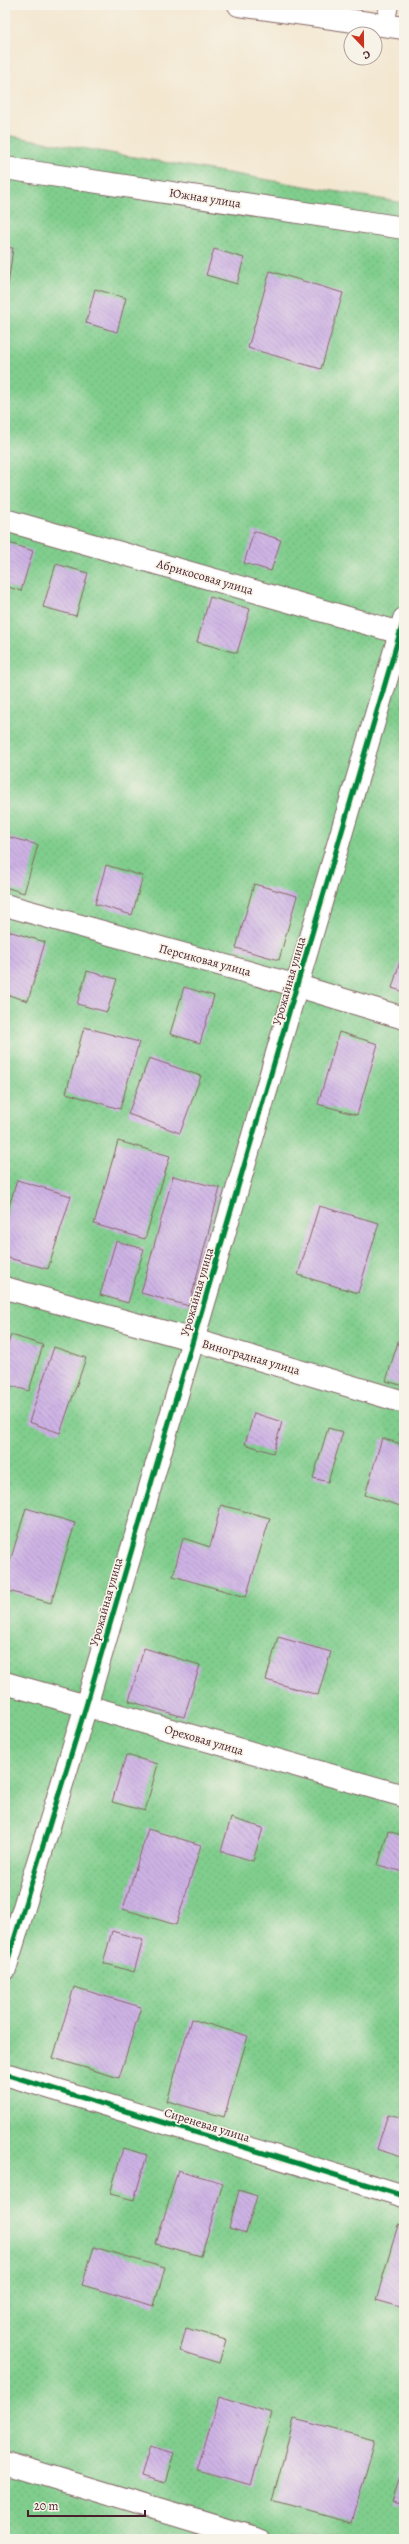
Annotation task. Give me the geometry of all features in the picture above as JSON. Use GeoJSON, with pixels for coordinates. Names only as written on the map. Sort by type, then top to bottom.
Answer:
{"type":"FeatureCollection","features":[{"type":"Feature","properties":{"kind":"street"},"geometry":{"type":"LineString","coordinates":[[239,5],[393,19]]}},
{"type":"Feature","properties":{"kind":"street","name":"Южная улица"},"geometry":{"type":"LineString","coordinates":[[5,168],[404,228]]}},
{"type":"Feature","properties":{"kind":"street","name":"Абрикосовая улица"},"geometry":{"type":"LineString","coordinates":[[5,520],[403,629]]}},
{"type":"Feature","properties":{"kind":"street","name":"Урожайная улица"},"geometry":{"type":"LineString","coordinates":[[5,1969],[86,1706],[403,629]]}},
{"type":"Feature","properties":{"kind":"street","name":"Персиковая улица"},"geometry":{"type":"LineString","coordinates":[[5,905],[298,986],[404,1018]]}},
{"type":"Feature","properties":{"kind":"street","name":"Виноградная улица"},"geometry":{"type":"LineString","coordinates":[[5,1288],[194,1340],[404,1402]]}},
{"type":"Feature","properties":{"kind":"street","name":"Ореховая улица"},"geometry":{"type":"LineString","coordinates":[[5,1683],[404,1796]]}},
{"type":"Feature","properties":{"kind":"street","name":"Сиреневая улица"},"geometry":{"type":"LineString","coordinates":[[5,2074],[404,2196]]}},
{"type":"Feature","properties":{"kind":"street"},"geometry":{"type":"LineString","coordinates":[[5,2463],[258,2539]]}},
{"type":"Feature","properties":{"kind":"green space"},"geometry":{"type":"Polygon","coordinates":[[[5,135],[404,203],[404,2539],[5,2539],[5,135]]]}},
{"type":"Feature","properties":{"kind":"building"},"geometry":{"type":"Polygon","coordinates":[[[5,247],[13,248],[6,300],[5,300],[5,247]]]}},
{"type":"Feature","properties":{"kind":"building"},"geometry":{"type":"Polygon","coordinates":[[[214,249],[244,258],[237,284],[206,275],[214,249]]]}},
{"type":"Feature","properties":{"kind":"building"},"geometry":{"type":"Polygon","coordinates":[[[270,271],[343,293],[321,369],[248,348],[270,271]]]}},
{"type":"Feature","properties":{"kind":"building"},"geometry":{"type":"Polygon","coordinates":[[[95,289],[126,298],[117,332],[86,323],[95,289]]]}},
{"type":"Feature","properties":{"kind":"building"},"geometry":{"type":"Polygon","coordinates":[[[254,531],[281,540],[271,571],[244,563],[254,531]]]}},
{"type":"Feature","properties":{"kind":"building"},"geometry":{"type":"Polygon","coordinates":[[[6,542],[33,551],[21,591],[5,586],[6,542]]]}},
{"type":"Feature","properties":{"kind":"building"},"geometry":{"type":"Polygon","coordinates":[[[56,564],[88,573],[76,616],[43,607],[56,564]]]}},
{"type":"Feature","properties":{"kind":"building"},"geometry":{"type":"Polygon","coordinates":[[[210,597],[250,609],[237,653],[197,642],[210,597]]]}},
{"type":"Feature","properties":{"kind":"building"},"geometry":{"type":"Polygon","coordinates":[[[5,836],[38,845],[24,893],[5,887],[5,836]]]}},
{"type":"Feature","properties":{"kind":"building"},"geometry":{"type":"Polygon","coordinates":[[[106,865],[143,876],[132,915],[95,904],[106,865]]]}},
{"type":"Feature","properties":{"kind":"building"},"geometry":{"type":"Polygon","coordinates":[[[254,884],[297,896],[279,960],[236,948],[254,884]]]}},
{"type":"Feature","properties":{"kind":"building"},"geometry":{"type":"Polygon","coordinates":[[[5,930],[45,942],[28,1001],[5,994],[5,930]]]}},
{"type":"Feature","properties":{"kind":"building"},"geometry":{"type":"Polygon","coordinates":[[[401,958],[404,959],[404,992],[392,988],[401,958]]]}},
{"type":"Feature","properties":{"kind":"building"},"geometry":{"type":"Polygon","coordinates":[[[87,971],[117,979],[107,1012],[77,1004],[87,971]]]}},
{"type":"Feature","properties":{"kind":"building"},"geometry":{"type":"Polygon","coordinates":[[[184,987],[214,996],[200,1043],[170,1034],[184,987]]]}},
{"type":"Feature","properties":{"kind":"building"},"geometry":{"type":"Polygon","coordinates":[[[84,1027],[139,1042],[120,1109],[66,1093],[84,1027]]]}},
{"type":"Feature","properties":{"kind":"building"},"geometry":{"type":"Polygon","coordinates":[[[339,1032],[378,1044],[357,1115],[318,1104],[339,1032]]]}},
{"type":"Feature","properties":{"kind":"building"},"geometry":{"type":"Polygon","coordinates":[[[149,1058],[201,1076],[180,1133],[128,1114],[149,1058]]]}},
{"type":"Feature","properties":{"kind":"building"},"geometry":{"type":"Polygon","coordinates":[[[118,1141],[170,1156],[145,1239],[94,1224],[118,1141]]]}},
{"type":"Feature","properties":{"kind":"building"},"geometry":{"type":"Polygon","coordinates":[[[173,1176],[220,1188],[189,1306],[141,1293],[173,1176]]]}},
{"type":"Feature","properties":{"kind":"building"},"geometry":{"type":"Polygon","coordinates":[[[17,1180],[71,1196],[48,1269],[5,1257],[5,1219],[17,1180]]]}},
{"type":"Feature","properties":{"kind":"building"},"geometry":{"type":"Polygon","coordinates":[[[319,1206],[379,1223],[358,1293],[298,1275],[319,1206]]]}},
{"type":"Feature","properties":{"kind":"building"},"geometry":{"type":"Polygon","coordinates":[[[116,1241],[144,1249],[128,1303],[100,1295],[116,1241]]]}},
{"type":"Feature","properties":{"kind":"building"},"geometry":{"type":"Polygon","coordinates":[[[401,1332],[404,1333],[404,1386],[386,1381],[401,1332]]]}},
{"type":"Feature","properties":{"kind":"building"},"geometry":{"type":"Polygon","coordinates":[[[11,1335],[43,1345],[29,1391],[5,1384],[5,1353],[11,1335]]]}},
{"type":"Feature","properties":{"kind":"building"},"geometry":{"type":"Polygon","coordinates":[[[54,1347],[86,1358],[60,1433],[29,1422],[54,1347]]]}},
{"type":"Feature","properties":{"kind":"building"},"geometry":{"type":"Polygon","coordinates":[[[254,1413],[282,1422],[273,1453],[245,1444],[254,1413]]]}},
{"type":"Feature","properties":{"kind":"building"},"geometry":{"type":"Polygon","coordinates":[[[328,1428],[343,1432],[328,1482],[313,1478],[328,1428]]]}},
{"type":"Feature","properties":{"kind":"building"},"geometry":{"type":"Polygon","coordinates":[[[382,1438],[404,1445],[404,1507],[365,1495],[382,1438]]]}},
{"type":"Feature","properties":{"kind":"building"},"geometry":{"type":"Polygon","coordinates":[[[221,1505],[270,1518],[246,1597],[173,1576],[183,1538],[210,1547],[221,1505]]]}},
{"type":"Feature","properties":{"kind":"building"},"geometry":{"type":"Polygon","coordinates":[[[26,1508],[75,1523],[51,1603],[5,1590],[5,1578],[26,1508]]]}},
{"type":"Feature","properties":{"kind":"building"},"geometry":{"type":"Polygon","coordinates":[[[278,1637],[331,1652],[318,1695],[266,1680],[278,1637]]]}},
{"type":"Feature","properties":{"kind":"building"},"geometry":{"type":"Polygon","coordinates":[[[144,1648],[200,1665],[184,1717],[129,1701],[144,1648]]]}},
{"type":"Feature","properties":{"kind":"building"},"geometry":{"type":"Polygon","coordinates":[[[126,1755],[158,1764],[145,1811],[112,1802],[126,1755]]]}},
{"type":"Feature","properties":{"kind":"building"},"geometry":{"type":"Polygon","coordinates":[[[231,1818],[263,1828],[253,1861],[221,1851],[231,1818]]]}},
{"type":"Feature","properties":{"kind":"building"},"geometry":{"type":"Polygon","coordinates":[[[148,1829],[201,1845],[176,1925],[123,1909],[148,1829]]]}},
{"type":"Feature","properties":{"kind":"building"},"geometry":{"type":"Polygon","coordinates":[[[388,1831],[404,1836],[404,1872],[378,1865],[388,1831]]]}},
{"type":"Feature","properties":{"kind":"building"},"geometry":{"type":"Polygon","coordinates":[[[112,1931],[143,1940],[134,1972],[103,1963],[112,1931]]]}},
{"type":"Feature","properties":{"kind":"building"},"geometry":{"type":"Polygon","coordinates":[[[74,1987],[141,2007],[119,2078],[53,2058],[74,1987]]]}},
{"type":"Feature","properties":{"kind":"building"},"geometry":{"type":"Polygon","coordinates":[[[191,2019],[248,2036],[224,2117],[167,2101],[191,2019]]]}},
{"type":"Feature","properties":{"kind":"building"},"geometry":{"type":"Polygon","coordinates":[[[388,2114],[404,2118],[404,2158],[377,2149],[388,2114]]]}},
{"type":"Feature","properties":{"kind":"building"},"geometry":{"type":"Polygon","coordinates":[[[123,2148],[147,2155],[134,2200],[110,2194],[123,2148]]]}},
{"type":"Feature","properties":{"kind":"building"},"geometry":{"type":"Polygon","coordinates":[[[178,2170],[223,2183],[201,2256],[156,2244],[178,2170]]]}},
{"type":"Feature","properties":{"kind":"building"},"geometry":{"type":"Polygon","coordinates":[[[239,2190],[257,2196],[246,2233],[229,2228],[239,2190]]]}},
{"type":"Feature","properties":{"kind":"building"},"geometry":{"type":"Polygon","coordinates":[[[398,2225],[404,2227],[404,2308],[376,2300],[398,2225]]]}},
{"type":"Feature","properties":{"kind":"building"},"geometry":{"type":"Polygon","coordinates":[[[94,2247],[165,2268],[154,2306],[82,2285],[94,2247]]]}},
{"type":"Feature","properties":{"kind":"building"},"geometry":{"type":"Polygon","coordinates":[[[186,2328],[226,2340],[219,2363],[180,2351],[186,2328]]]}},
{"type":"Feature","properties":{"kind":"building"},"geometry":{"type":"Polygon","coordinates":[[[219,2397],[272,2413],[251,2485],[197,2470],[219,2397]]]}},
{"type":"Feature","properties":{"kind":"building"},"geometry":{"type":"Polygon","coordinates":[[[294,2419],[375,2440],[352,2523],[272,2501],[294,2419]]]}},
{"type":"Feature","properties":{"kind":"building"},"geometry":{"type":"Polygon","coordinates":[[[150,2446],[174,2453],[165,2483],[141,2476],[150,2446]]]}},
{"type":"Feature","properties":{"kind":"building"},"geometry":{"type":"Polygon","coordinates":[[[404,2463],[404,2506],[392,2503],[404,2463]]]}},
{"type":"Feature","properties":{"kind":"cycle path"},"geometry":{"type":"LineString","coordinates":[[5,1969],[86,1706],[404,619]]}},
{"type":"Feature","properties":{"kind":"cycle path"},"geometry":{"type":"LineString","coordinates":[[5,2074],[404,2196]]}}]}
